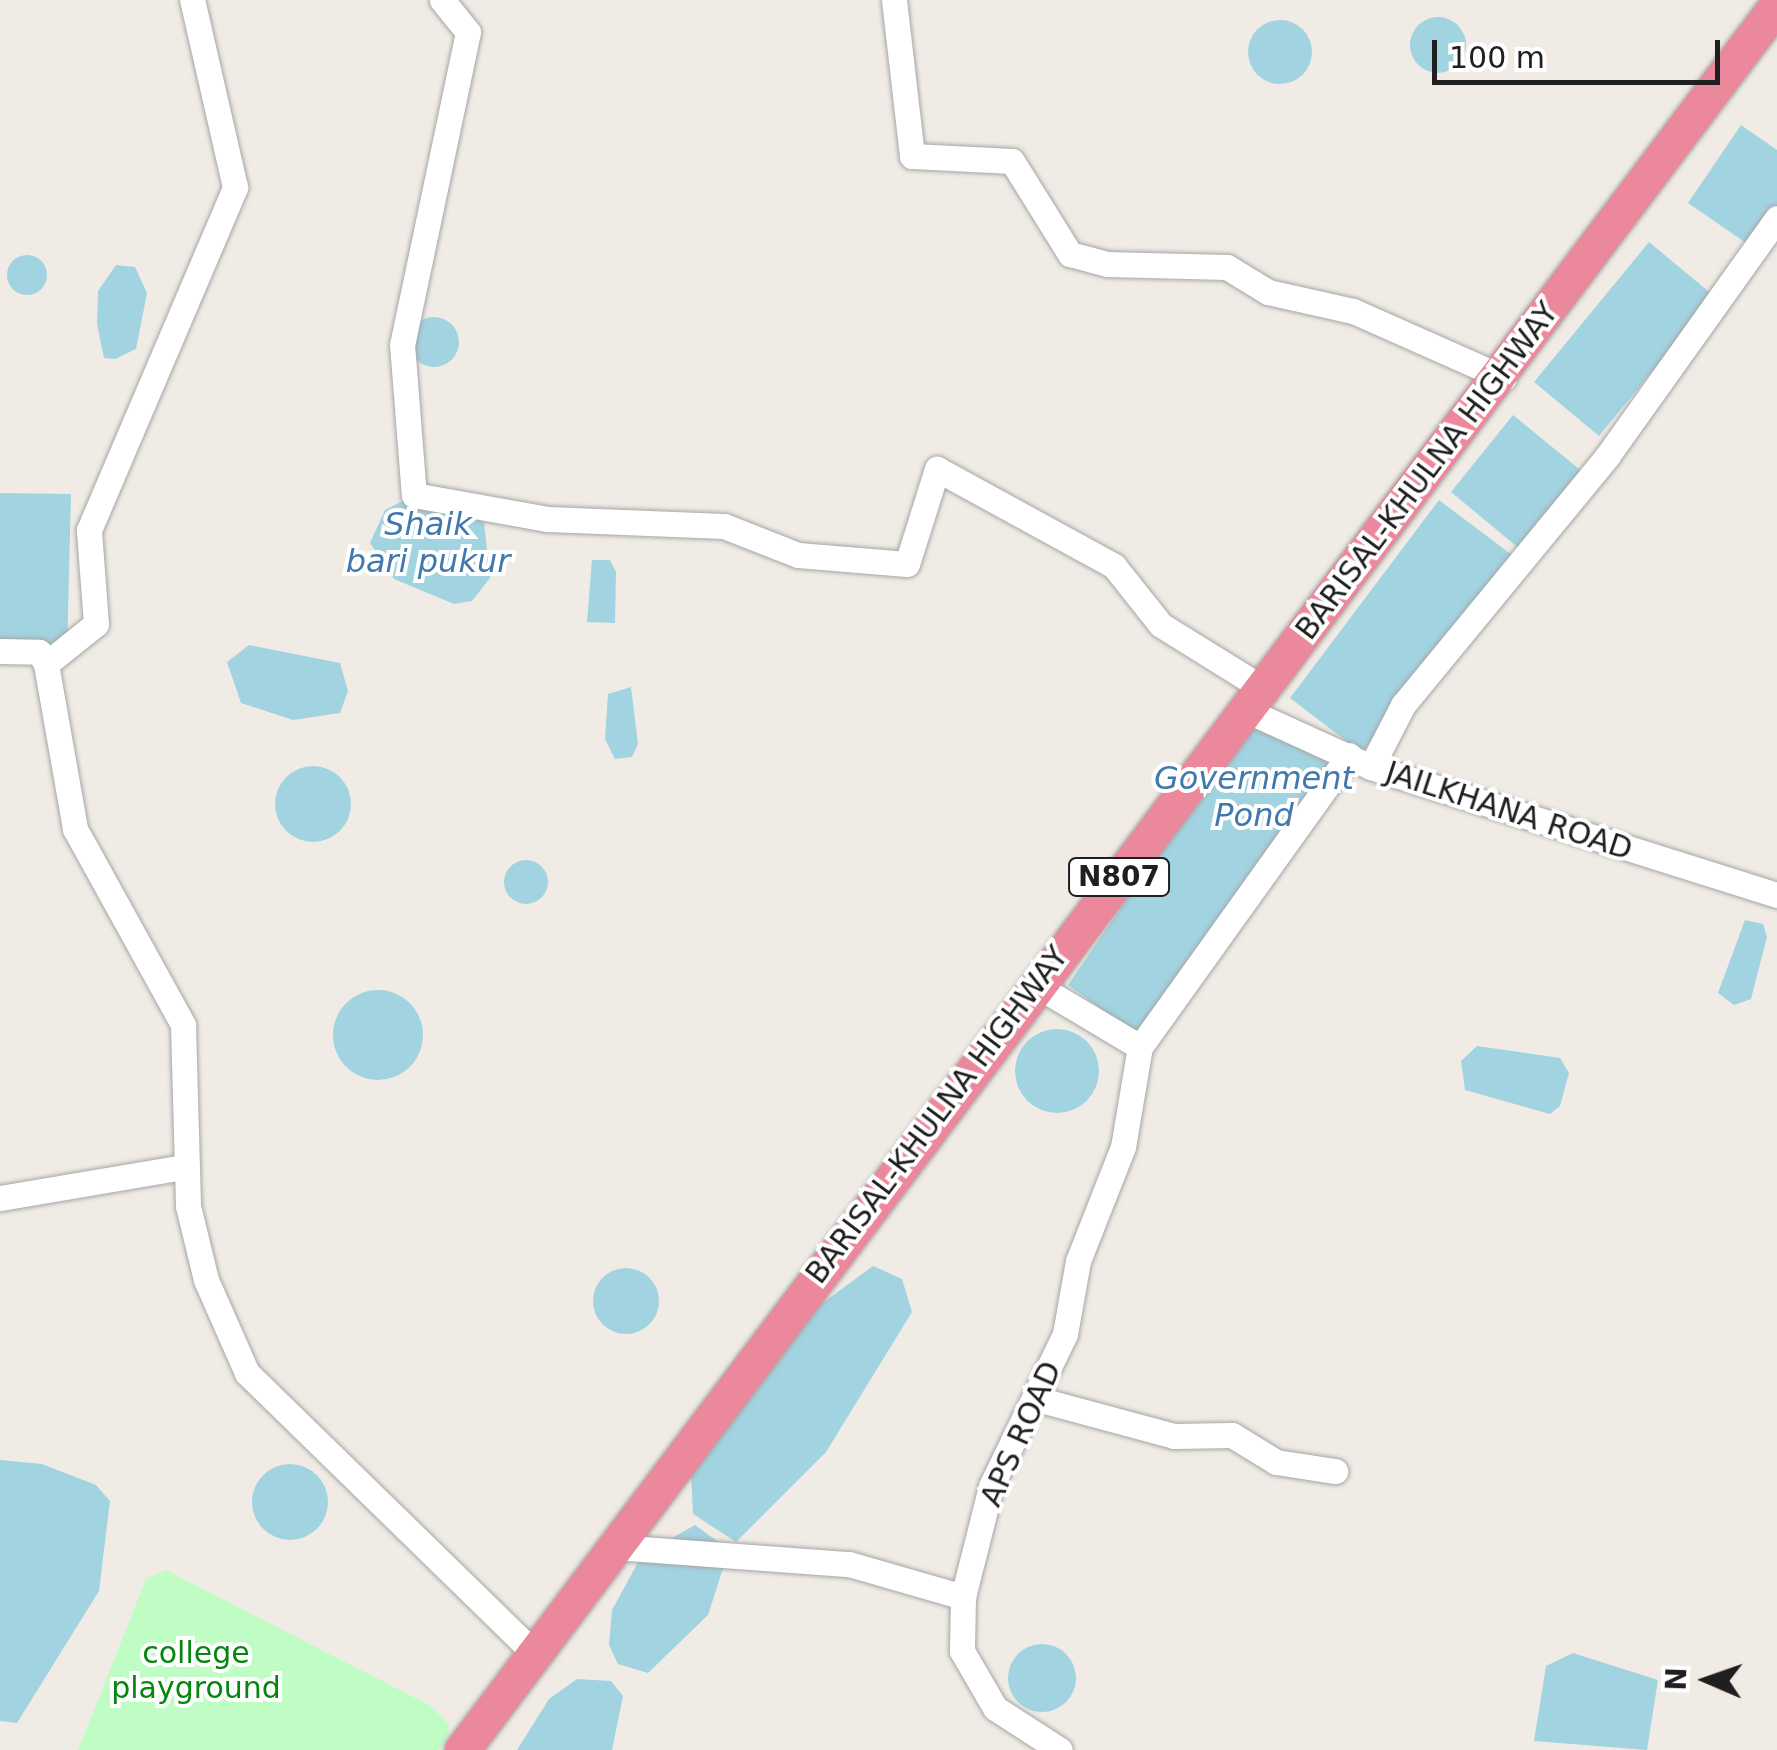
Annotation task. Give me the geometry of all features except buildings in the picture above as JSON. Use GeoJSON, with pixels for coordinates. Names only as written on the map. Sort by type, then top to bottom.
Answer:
{"type":"FeatureCollection","features":[{"type":"Feature","properties":{"kind":"highway","name":"BARISAL-KHULNA HIGHWAY"},"geometry":{"type":"LineString","coordinates":[[462,1750],[1034,984],[1256,700],[1369,540],[1504,378],[1777,6]]}},
{"type":"Feature","properties":{"kind":"street"},"geometry":{"type":"LineString","coordinates":[[46,664],[96,624],[89,530],[235,186],[192,0]]}},
{"type":"Feature","properties":{"kind":"street","name":"JAILKHANA ROAD"},"geometry":{"type":"LineString","coordinates":[[442,0],[468,32],[402,344],[414,495],[548,519],[724,526],[798,555],[907,564],[937,469],[1114,566],[1161,625],[1256,700],[1360,761],[1777,895]]}},
{"type":"Feature","properties":{"kind":"street"},"geometry":{"type":"LineString","coordinates":[[894,0],[912,156],[1012,161],[1070,254],[1107,264],[1227,267],[1268,292],[1353,311],[1504,378]]}},
{"type":"Feature","properties":{"kind":"street"},"geometry":{"type":"LineString","coordinates":[[1766,0],[1777,6]]}},
{"type":"Feature","properties":{"kind":"street"},"geometry":{"type":"LineString","coordinates":[[1034,984],[1143,1044],[1403,705],[1608,455],[1777,218]]}},
{"type":"Feature","properties":{"kind":"street"},"geometry":{"type":"LineString","coordinates":[[0,651],[40,652],[46,664],[75,829],[183,1025],[184,1167],[199,1258],[247,1372],[534,1654]]}},
{"type":"Feature","properties":{"kind":"street","name":"APS ROAD"},"geometry":{"type":"LineString","coordinates":[[1060,1750],[996,1708],[962,1651],[962,1597],[991,1486],[1036,1399],[1123,1147],[1143,1044]]}},
{"type":"Feature","properties":{"kind":"street"},"geometry":{"type":"LineString","coordinates":[[0,1198],[184,1167]]}},
{"type":"Feature","properties":{"kind":"street"},"geometry":{"type":"LineString","coordinates":[[1036,1399],[1174,1436],[1232,1434],[1276,1462],[1335,1472]]}},
{"type":"Feature","properties":{"kind":"street"},"geometry":{"type":"LineString","coordinates":[[615,1546],[849,1564],[962,1597]]}},
{"type":"Feature","properties":{"kind":"green space","name":"college playground"},"geometry":{"type":"Polygon","coordinates":[[[166,1570],[431,1706],[449,1725],[448,1738],[438,1750],[78,1750],[146,1579],[166,1570]]]}},
{"type":"Feature","properties":{"kind":"water"},"geometry":{"type":"Polygon","coordinates":[[[1438,17],[1458,25],[1466,45],[1458,65],[1438,73],[1418,65],[1410,45],[1418,25],[1438,17]]]}},
{"type":"Feature","properties":{"kind":"water"},"geometry":{"type":"Polygon","coordinates":[[[1280,20],[1303,29],[1312,52],[1303,75],[1280,84],[1257,75],[1248,52],[1257,29],[1280,20]]]}},
{"type":"Feature","properties":{"kind":"water"},"geometry":{"type":"Polygon","coordinates":[[[1741,125],[1777,150],[1777,232],[1762,254],[1688,203],[1741,125]]]}},
{"type":"Feature","properties":{"kind":"water"},"geometry":{"type":"Polygon","coordinates":[[[1649,242],[1714,296],[1599,436],[1534,382],[1649,242]]]}},
{"type":"Feature","properties":{"kind":"water"},"geometry":{"type":"Polygon","coordinates":[[[27,255],[41,261],[47,275],[41,289],[27,295],[13,289],[7,275],[13,261],[27,255]]]}},
{"type":"Feature","properties":{"kind":"water"},"geometry":{"type":"Polygon","coordinates":[[[116,265],[135,267],[147,293],[136,349],[115,359],[104,358],[97,324],[98,291],[116,265]]]}},
{"type":"Feature","properties":{"kind":"water"},"geometry":{"type":"Polygon","coordinates":[[[434,317],[452,324],[459,342],[452,360],[434,367],[416,360],[409,342],[416,324],[434,317]]]}},
{"type":"Feature","properties":{"kind":"water"},"geometry":{"type":"Polygon","coordinates":[[[1513,415],[1584,473],[1521,550],[1451,492],[1513,415]]]}},
{"type":"Feature","properties":{"kind":"water"},"geometry":{"type":"Polygon","coordinates":[[[0,493],[71,494],[67,655],[0,653],[0,493]]]}},
{"type":"Feature","properties":{"kind":"water","name":"Shaik bari pukur"},"geometry":{"type":"Polygon","coordinates":[[[414,495],[484,522],[490,578],[472,601],[454,604],[394,579],[370,543],[385,510],[414,495]]]}},
{"type":"Feature","properties":{"kind":"water","name":"Government Pond"},"geometry":{"type":"Polygon","coordinates":[[[1439,500],[1512,555],[1362,753],[1290,698],[1439,500]]]}},
{"type":"Feature","properties":{"kind":"water"},"geometry":{"type":"Polygon","coordinates":[[[592,560],[610,560],[616,572],[615,623],[587,622],[592,560]]]}},
{"type":"Feature","properties":{"kind":"water"},"geometry":{"type":"Polygon","coordinates":[[[249,645],[340,663],[348,691],[340,713],[293,720],[241,703],[227,662],[249,645]]]}},
{"type":"Feature","properties":{"kind":"water"},"geometry":{"type":"Polygon","coordinates":[[[631,687],[638,744],[632,757],[615,759],[605,739],[608,694],[631,687]]]}},
{"type":"Feature","properties":{"kind":"water","name":"Government Pond"},"geometry":{"type":"Polygon","coordinates":[[[1248,722],[1335,766],[1142,1038],[1068,985],[1248,722]]]}},
{"type":"Feature","properties":{"kind":"water"},"geometry":{"type":"Polygon","coordinates":[[[313,766],[340,777],[351,804],[340,831],[313,842],[286,831],[275,804],[286,777],[313,766]]]}},
{"type":"Feature","properties":{"kind":"water"},"geometry":{"type":"Polygon","coordinates":[[[526,860],[542,866],[548,882],[542,898],[526,904],[510,898],[504,882],[510,866],[526,860]]]}},
{"type":"Feature","properties":{"kind":"water"},"geometry":{"type":"Polygon","coordinates":[[[1745,920],[1763,924],[1767,937],[1751,999],[1734,1005],[1718,993],[1745,920]]]}},
{"type":"Feature","properties":{"kind":"water"},"geometry":{"type":"Polygon","coordinates":[[[378,990],[410,1003],[423,1035],[410,1067],[378,1080],[346,1067],[333,1035],[346,1003],[378,990]]]}},
{"type":"Feature","properties":{"kind":"water"},"geometry":{"type":"Polygon","coordinates":[[[1057,1029],[1073,1032],[1087,1041],[1096,1055],[1096,1087],[1087,1101],[1073,1110],[1057,1113],[1041,1110],[1027,1101],[1018,1087],[1015,1071],[1018,1055],[1027,1041],[1041,1032],[1057,1029]]]}},
{"type":"Feature","properties":{"kind":"water"},"geometry":{"type":"Polygon","coordinates":[[[1477,1046],[1560,1058],[1569,1073],[1560,1106],[1550,1114],[1465,1090],[1461,1061],[1477,1046]]]}},
{"type":"Feature","properties":{"kind":"water"},"geometry":{"type":"Polygon","coordinates":[[[873,1266],[902,1279],[912,1312],[826,1452],[736,1542],[693,1514],[691,1474],[813,1310],[873,1266]]]}},
{"type":"Feature","properties":{"kind":"water"},"geometry":{"type":"Polygon","coordinates":[[[626,1268],[649,1278],[659,1301],[649,1324],[626,1334],[603,1324],[593,1301],[603,1278],[626,1268]]]}},
{"type":"Feature","properties":{"kind":"water"},"geometry":{"type":"Polygon","coordinates":[[[0,1460],[42,1464],[96,1485],[110,1501],[99,1591],[17,1723],[0,1721],[0,1460]]]}},
{"type":"Feature","properties":{"kind":"water"},"geometry":{"type":"Polygon","coordinates":[[[290,1464],[317,1475],[328,1502],[317,1529],[290,1540],[263,1529],[252,1502],[263,1475],[290,1464]]]}},
{"type":"Feature","properties":{"kind":"water"},"geometry":{"type":"Polygon","coordinates":[[[695,1525],[721,1544],[725,1562],[708,1615],[648,1673],[618,1664],[609,1645],[612,1610],[642,1555],[695,1525]]]}},
{"type":"Feature","properties":{"kind":"water"},"geometry":{"type":"Polygon","coordinates":[[[1042,1644],[1066,1654],[1076,1678],[1066,1702],[1042,1712],[1018,1702],[1008,1678],[1018,1654],[1042,1644]]]}},
{"type":"Feature","properties":{"kind":"water"},"geometry":{"type":"Polygon","coordinates":[[[1573,1653],[1658,1680],[1647,1750],[1534,1741],[1546,1666],[1573,1653]]]}},
{"type":"Feature","properties":{"kind":"water"},"geometry":{"type":"Polygon","coordinates":[[[577,1679],[611,1681],[623,1696],[612,1750],[517,1750],[549,1699],[577,1679]]]}}]}
